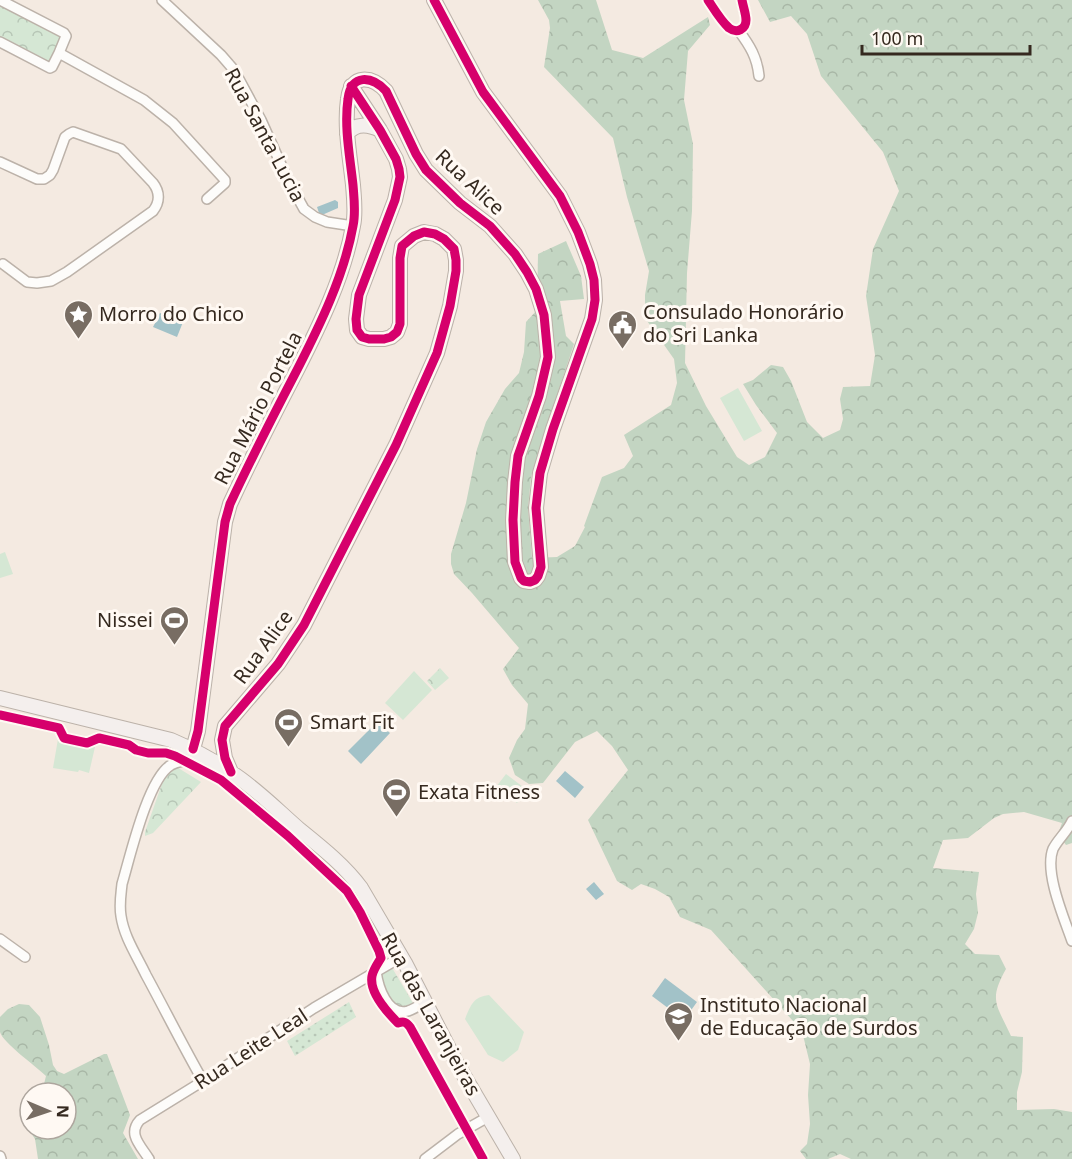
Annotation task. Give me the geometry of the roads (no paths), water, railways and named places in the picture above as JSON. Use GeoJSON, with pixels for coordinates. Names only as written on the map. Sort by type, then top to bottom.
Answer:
{"type":"FeatureCollection","features":[{"type":"Feature","properties":{"kind":"street"},"geometry":{"type":"LineString","coordinates":[[0,0],[66,36],[50,68],[0,42]]}},
{"type":"Feature","properties":{"kind":"street","name":"Rua Santa Lucia"},"geometry":{"type":"LineString","coordinates":[[162,0],[234,70],[304,209],[327,222],[354,226]]}},
{"type":"Feature","properties":{"kind":"street","name":"Rua Alice"},"geometry":{"type":"LineString","coordinates":[[225,726],[278,664],[304,625],[396,446],[437,353],[450,306],[456,271],[454,249],[444,239],[424,232],[414,236],[402,246],[400,324],[397,332],[384,339],[369,339],[362,337],[357,330],[359,295],[399,187],[399,169],[396,159],[351,86],[362,79],[379,83],[386,91],[426,170],[460,203],[490,226],[514,254],[536,289],[544,315],[548,357],[539,396],[518,456],[513,520],[515,562],[521,578],[530,582],[535,580],[541,567],[536,508],[540,473],[592,319],[595,300],[594,280],[578,232],[560,196],[483,92],[434,0]]}},
{"type":"Feature","properties":{"kind":"street"},"geometry":{"type":"LineString","coordinates":[[708,0],[729,28],[739,31],[749,44],[757,62],[759,76]]}},
{"type":"Feature","properties":{"kind":"street"},"geometry":{"type":"LineString","coordinates":[[739,31],[744,27],[746,20],[742,0]]}},
{"type":"Feature","properties":{"kind":"street"},"geometry":{"type":"LineString","coordinates":[[58,53],[144,100],[173,123],[225,180],[225,183],[207,200]]}},
{"type":"Feature","properties":{"kind":"street","name":"Rua Mário Portela"},"geometry":{"type":"LineString","coordinates":[[193,749],[198,731],[225,522],[230,504],[320,323],[334,290],[354,226],[354,198],[346,111],[351,86]]}},
{"type":"Feature","properties":{"kind":"street"},"geometry":{"type":"LineString","coordinates":[[347,134],[360,125],[380,130]]}},
{"type":"Feature","properties":{"kind":"street"},"geometry":{"type":"LineString","coordinates":[[0,162],[37,179],[44,179],[53,170],[65,137],[73,132],[121,149],[153,183],[159,196],[153,211],[68,272],[51,281],[27,282],[3,264]]}},
{"type":"Feature","properties":{"kind":"street","name":"Rua das Laranjeiras"},"geometry":{"type":"LineString","coordinates":[[0,698],[171,740],[193,749],[231,772],[324,850],[355,879],[402,957],[456,1062],[513,1159]]}},
{"type":"Feature","properties":{"kind":"street"},"geometry":{"type":"LineString","coordinates":[[200,714],[206,727],[225,726],[222,740],[225,758],[231,772]]}},
{"type":"Feature","properties":{"kind":"street"},"geometry":{"type":"LineString","coordinates":[[203,1081],[132,947],[123,927],[120,897],[147,800],[156,780],[172,764],[183,760],[209,759]]}},
{"type":"Feature","properties":{"kind":"street"},"geometry":{"type":"LineString","coordinates":[[1070,825],[1054,847],[1050,863],[1055,893],[1072,941]]}},
{"type":"Feature","properties":{"kind":"street"},"geometry":{"type":"LineString","coordinates":[[0,939],[25,957]]}},
{"type":"Feature","properties":{"kind":"street","name":"Rua Leite Leal"},"geometry":{"type":"LineString","coordinates":[[149,1159],[135,1137],[134,1129],[140,1120],[314,1008],[402,957]]}},
{"type":"Feature","properties":{"kind":"street"},"geometry":{"type":"LineString","coordinates":[[376,971],[382,994],[397,1011],[406,1012],[426,1002]]}},
{"type":"Feature","properties":{"kind":"street"},"geometry":{"type":"LineString","coordinates":[[425,1159],[458,1134],[488,1117]]}},
{"type":"Feature","properties":{"kind":"water"},"geometry":{"type":"Polygon","coordinates":[[[335,200],[338,202],[338,208],[322,215],[319,213],[317,207],[335,200]]]}},
{"type":"Feature","properties":{"kind":"water"},"geometry":{"type":"Polygon","coordinates":[[[160,313],[183,322],[177,337],[153,327],[160,313]]]}},
{"type":"Feature","properties":{"kind":"water"},"geometry":{"type":"Polygon","coordinates":[[[377,722],[390,733],[361,764],[348,751],[377,722]]]}},
{"type":"Feature","properties":{"kind":"water"},"geometry":{"type":"Polygon","coordinates":[[[565,771],[584,787],[575,798],[556,781],[565,771]]]}},
{"type":"Feature","properties":{"kind":"water"},"geometry":{"type":"Polygon","coordinates":[[[594,882],[604,894],[596,900],[586,889],[594,882]]]}},
{"type":"Feature","properties":{"kind":"water"},"geometry":{"type":"Polygon","coordinates":[[[665,978],[697,1002],[684,1020],[652,996],[665,978]]]}},
{"type":"Feature","properties":{"kind":"place","name":"Morro do Chico"},"geometry":{"type":"Point","coordinates":[78,340]}},
{"type":"Feature","properties":{"kind":"place","name":"Consulado Honorário do Sri Lanka"},"geometry":{"type":"Point","coordinates":[622,350]}},
{"type":"Feature","properties":{"kind":"place","name":"Nissei"},"geometry":{"type":"Point","coordinates":[174,646]}},
{"type":"Feature","properties":{"kind":"place","name":"Smart Fit"},"geometry":{"type":"Point","coordinates":[289,748]}},
{"type":"Feature","properties":{"kind":"place","name":"Exata Fitness"},"geometry":{"type":"Point","coordinates":[397,818]}},
{"type":"Feature","properties":{"kind":"place","name":"Instituto Nacional de Educação de Surdos"},"geometry":{"type":"Point","coordinates":[679,1042]}}]}
